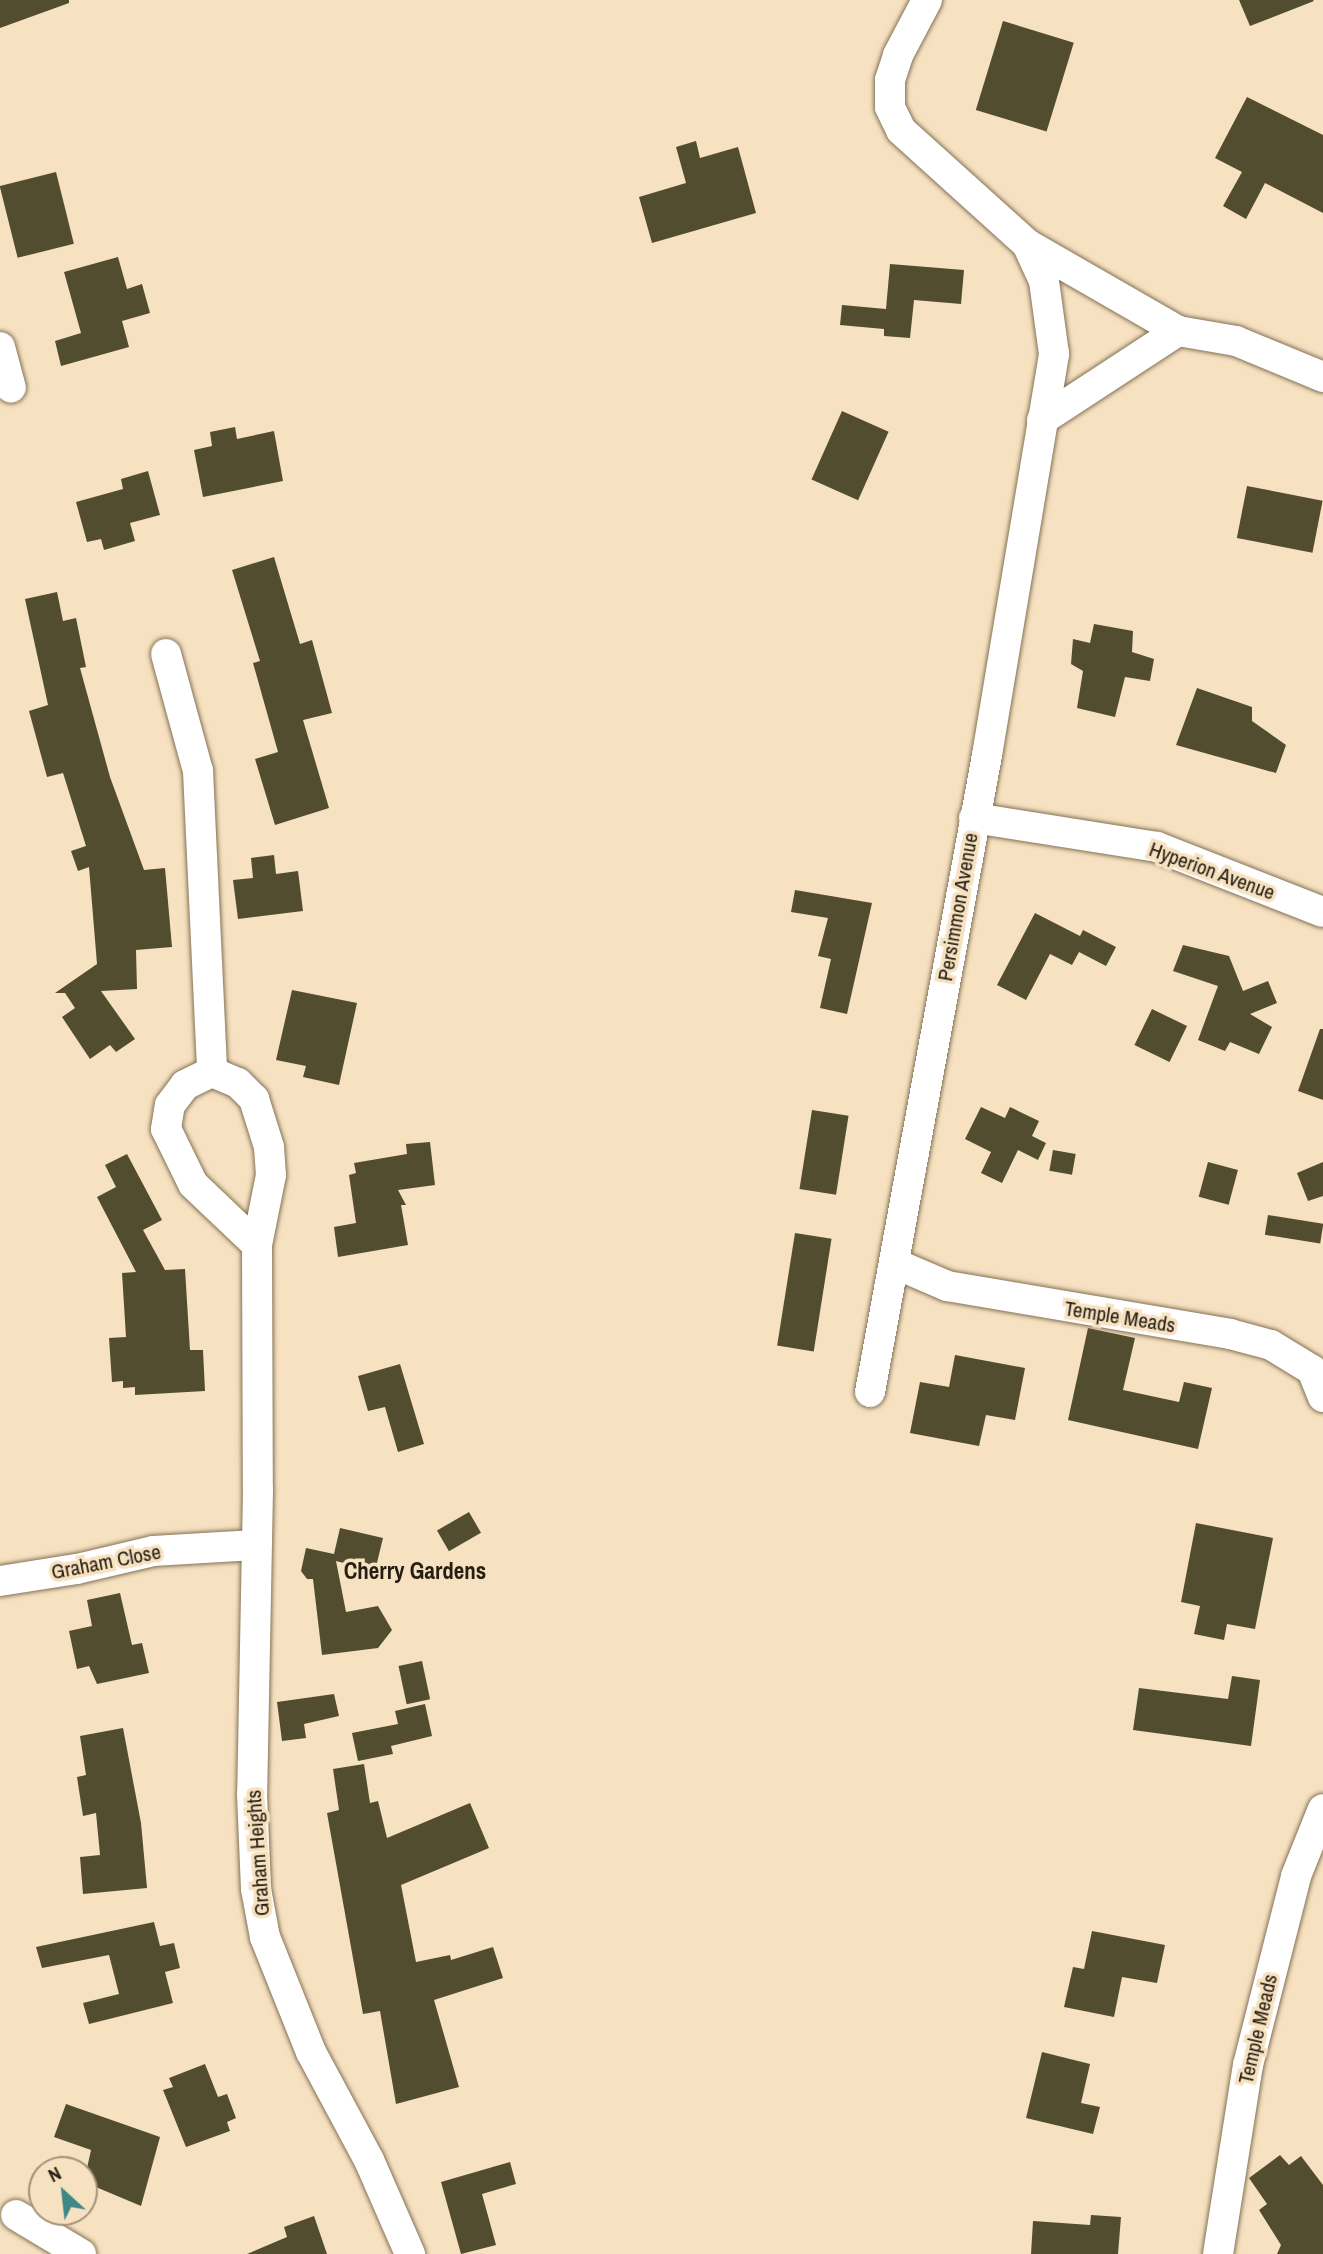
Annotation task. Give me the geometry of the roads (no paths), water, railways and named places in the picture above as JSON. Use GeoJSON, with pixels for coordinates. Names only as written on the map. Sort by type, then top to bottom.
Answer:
{"type":"FeatureCollection","features":[{"type":"Feature","properties":{"kind":"street"},"geometry":{"type":"LineString","coordinates":[[927,0],[898,55],[890,80],[890,107],[901,130],[1027,244],[1178,331],[1236,341],[1323,377]]}},
{"type":"Feature","properties":{"kind":"street","name":"Persimmon Avenue"},"geometry":{"type":"LineString","coordinates":[[870,1392],[896,1264],[1054,354],[1052,318],[1044,281],[1027,244]]}},
{"type":"Feature","properties":{"kind":"street"},"geometry":{"type":"LineString","coordinates":[[1042,421],[1178,331]]}},
{"type":"Feature","properties":{"kind":"street"},"geometry":{"type":"LineString","coordinates":[[0,347],[11,388]]}},
{"type":"Feature","properties":{"kind":"street"},"geometry":{"type":"LineString","coordinates":[[166,654],[198,771],[212,1072],[185,1085],[170,1105],[166,1129],[193,1184],[257,1245]]}},
{"type":"Feature","properties":{"kind":"street","name":"Hyperion Avenue"},"geometry":{"type":"LineString","coordinates":[[974,818],[1157,847],[1323,912]]}},
{"type":"Feature","properties":{"kind":"street","name":"Graham Heights"},"geometry":{"type":"LineString","coordinates":[[212,1072],[238,1083],[254,1099],[263,1121],[271,1175],[257,1245],[251,1794],[256,1889],[265,1937],[311,2053],[369,2160],[410,2254]]}},
{"type":"Feature","properties":{"kind":"street","name":"Temple Meads"},"geometry":{"type":"LineString","coordinates":[[896,1264],[947,1286],[1230,1334],[1271,1345],[1312,1370],[1323,1397]]}},
{"type":"Feature","properties":{"kind":"street","name":"Graham Close"},"geometry":{"type":"LineString","coordinates":[[0,1581],[77,1569],[153,1551],[255,1545]]}},
{"type":"Feature","properties":{"kind":"street","name":"Temple Meads"},"geometry":{"type":"LineString","coordinates":[[1218,2254],[1248,2065],[1296,1876],[1323,1810]]}},
{"type":"Feature","properties":{"kind":"street"},"geometry":{"type":"LineString","coordinates":[[16,2215],[78,2253]]}},
{"type":"Feature","properties":{"kind":"district","name":"Cherry Gardens"},"geometry":{"type":"Point","coordinates":[415,1571]}}]}
